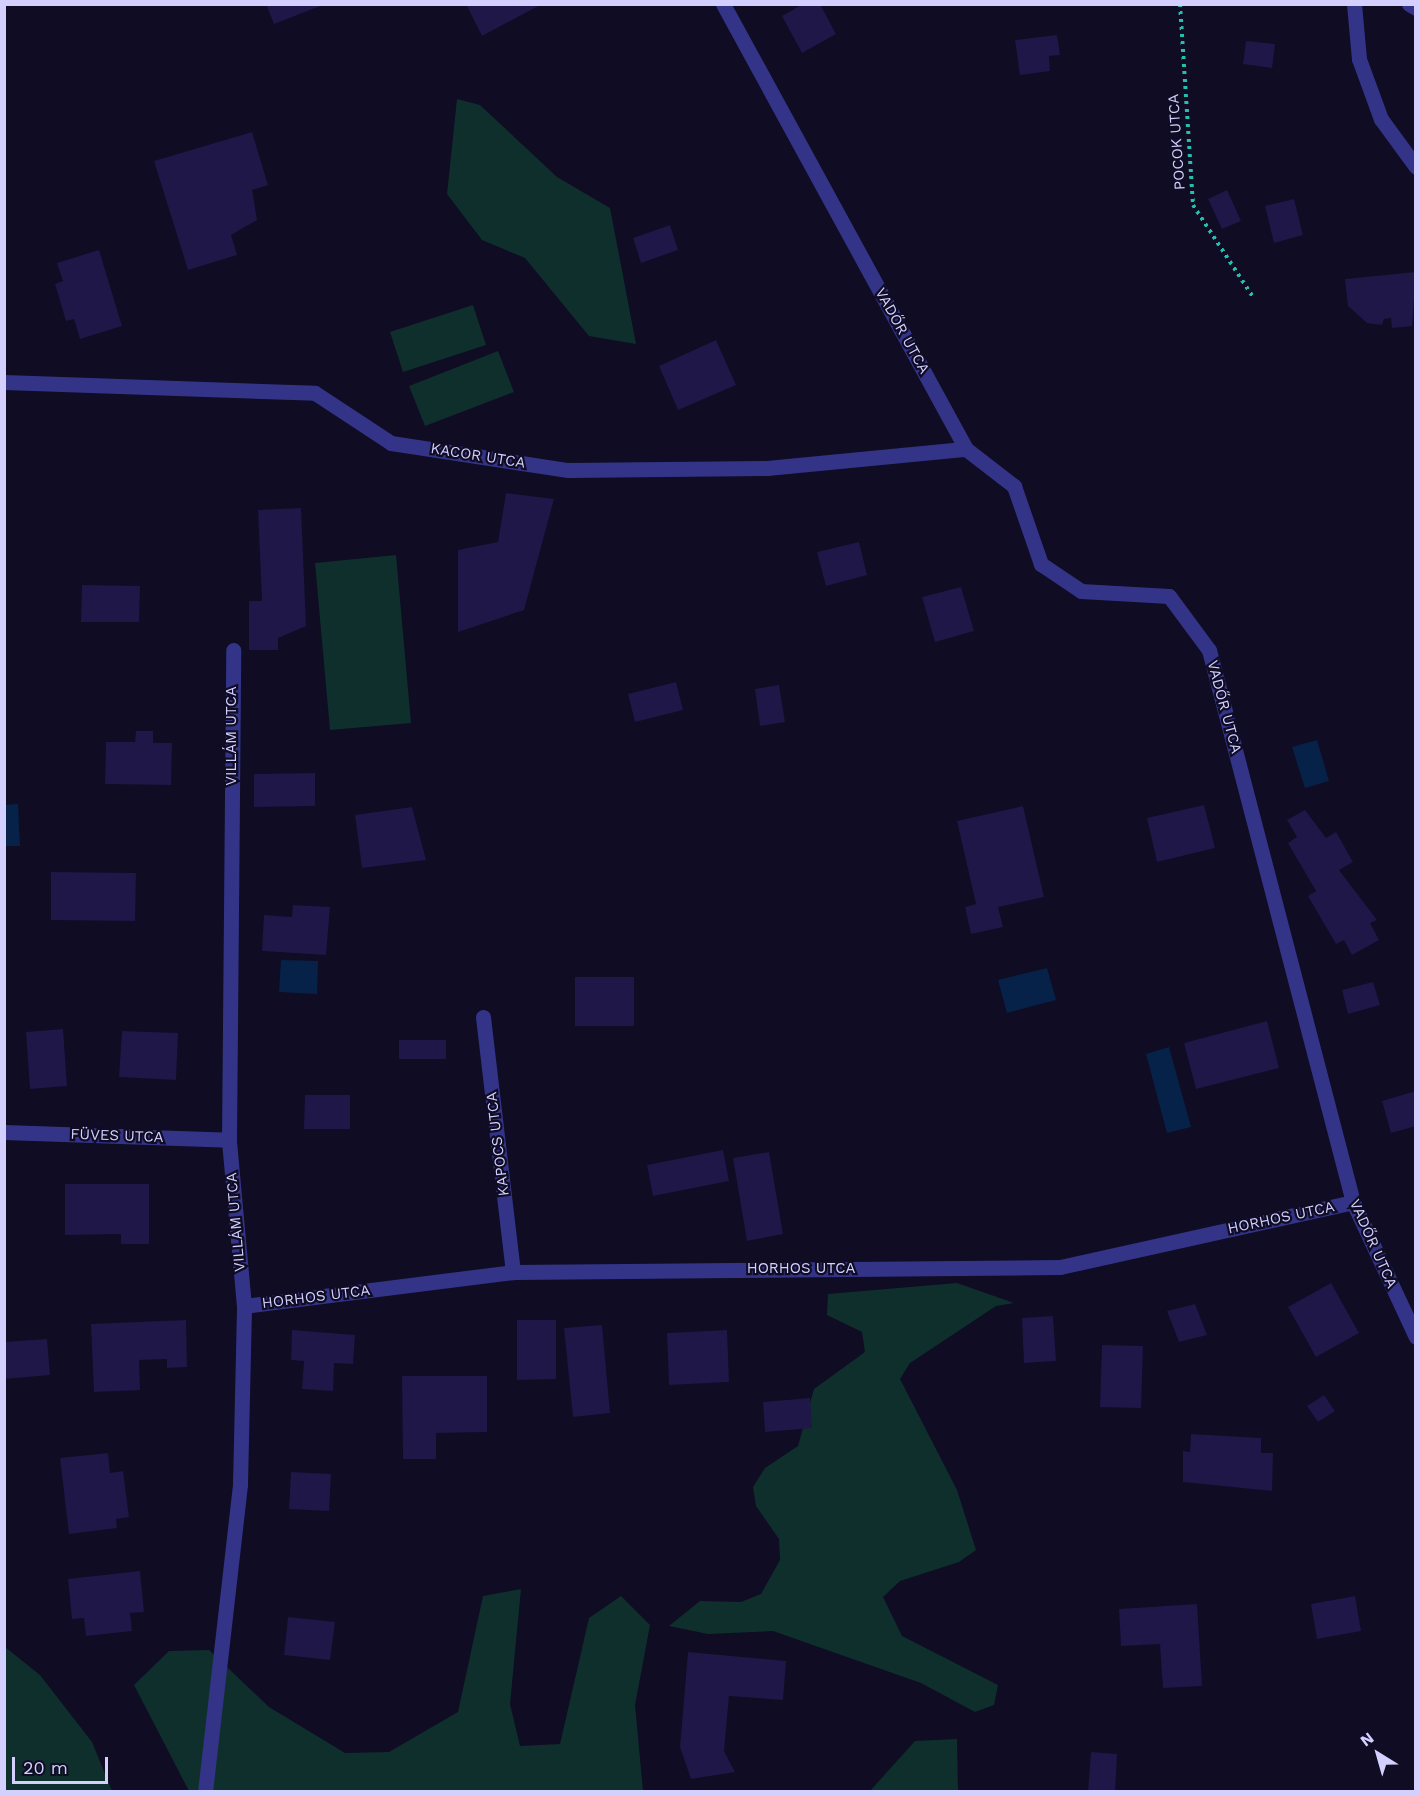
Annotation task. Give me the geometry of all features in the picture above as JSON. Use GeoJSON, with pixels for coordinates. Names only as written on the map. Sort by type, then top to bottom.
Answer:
{"type":"FeatureCollection","features":[{"type":"Feature","properties":{"kind":"street","name":"VADŐR UTCA"},"geometry":{"type":"LineString","coordinates":[[723,4],[966,449],[1014,486],[1041,564],[1081,591],[1169,596],[1209,650],[1353,1202],[1416,1337]]}},
{"type":"Feature","properties":{"kind":"street"},"geometry":{"type":"LineString","coordinates":[[1354,4],[1359,59],[1381,119],[1416,167]]}},
{"type":"Feature","properties":{"kind":"street"},"geometry":{"type":"LineString","coordinates":[[1409,4],[1416,8]]}},
{"type":"Feature","properties":{"kind":"street","name":"KACOR UTCA"},"geometry":{"type":"LineString","coordinates":[[4,382],[315,393],[391,443],[567,470],[766,468],[966,449]]}},
{"type":"Feature","properties":{"kind":"street","name":"VILLÁM UTCA"},"geometry":{"type":"LineString","coordinates":[[206,1791],[240,1484],[244,1306],[229,1140],[232,650]]}},
{"type":"Feature","properties":{"kind":"street","name":"KAPOCS UTCA"},"geometry":{"type":"LineString","coordinates":[[483,1017],[513,1272]]}},
{"type":"Feature","properties":{"kind":"street","name":"FÜVES UTCA"},"geometry":{"type":"LineString","coordinates":[[4,1132],[229,1140]]}},
{"type":"Feature","properties":{"kind":"street","name":"HORHOS UTCA"},"geometry":{"type":"LineString","coordinates":[[244,1306],[513,1272],[1060,1267],[1353,1202]]}},
{"type":"Feature","properties":{"kind":"path","name":"POCOK UTCA"},"geometry":{"type":"LineString","coordinates":[[1180,4],[1193,205],[1253,297]]}},
{"type":"Feature","properties":{"kind":"green space"},"geometry":{"type":"Polygon","coordinates":[[[457,99],[480,105],[557,177],[610,208],[636,344],[589,336],[525,258],[482,240],[447,194],[457,99]]]}},
{"type":"Feature","properties":{"kind":"green space"},"geometry":{"type":"Polygon","coordinates":[[[473,305],[486,345],[403,372],[390,332],[473,305]]]}},
{"type":"Feature","properties":{"kind":"green space"},"geometry":{"type":"Polygon","coordinates":[[[498,351],[514,392],[425,426],[409,386],[498,351]]]}},
{"type":"Feature","properties":{"kind":"green space"},"geometry":{"type":"Polygon","coordinates":[[[396,555],[411,723],[330,730],[315,563],[396,555]]]}},
{"type":"Feature","properties":{"kind":"green space"},"geometry":{"type":"Polygon","coordinates":[[[957,1283],[1014,1303],[996,1306],[910,1363],[900,1379],[957,1490],[976,1550],[959,1562],[900,1581],[883,1597],[902,1636],[998,1685],[994,1705],[975,1712],[921,1683],[773,1631],[708,1634],[669,1626],[700,1601],[741,1602],[761,1594],[780,1560],[779,1539],[756,1506],[753,1487],[765,1468],[798,1446],[814,1389],[865,1352],[862,1332],[827,1315],[828,1294],[957,1283]]]}},
{"type":"Feature","properties":{"kind":"green space"},"geometry":{"type":"Polygon","coordinates":[[[521,1589],[510,1704],[520,1746],[560,1744],[589,1618],[621,1596],[650,1625],[635,1705],[643,1791],[189,1791],[134,1685],[169,1651],[209,1650],[269,1707],[345,1753],[389,1752],[458,1712],[483,1596],[521,1589]]]}},
{"type":"Feature","properties":{"kind":"green space"},"geometry":{"type":"Polygon","coordinates":[[[5,1647],[40,1675],[92,1742],[112,1791],[5,1791],[5,1647]]]}},
{"type":"Feature","properties":{"kind":"green space"},"geometry":{"type":"Polygon","coordinates":[[[957,1739],[958,1791],[870,1791],[915,1741],[957,1739]]]}},
{"type":"Feature","properties":{"kind":"water"},"geometry":{"type":"Polygon","coordinates":[[[1317,740],[1329,781],[1305,788],[1292,747],[1317,740]]]}},
{"type":"Feature","properties":{"kind":"water"},"geometry":{"type":"Polygon","coordinates":[[[18,804],[20,846],[5,846],[5,805],[18,804]]]}},
{"type":"Feature","properties":{"kind":"water"},"geometry":{"type":"Polygon","coordinates":[[[281,960],[318,961],[317,994],[279,992],[281,960]]]}},
{"type":"Feature","properties":{"kind":"water"},"geometry":{"type":"Polygon","coordinates":[[[1047,968],[1056,1000],[1007,1013],[998,980],[1047,968]]]}},
{"type":"Feature","properties":{"kind":"water"},"geometry":{"type":"Polygon","coordinates":[[[1169,1047],[1191,1127],[1167,1133],[1146,1054],[1169,1047]]]}},
{"type":"Feature","properties":{"kind":"building"},"geometry":{"type":"Polygon","coordinates":[[[266,4],[323,4],[323,5],[274,24],[266,4]]]}},
{"type":"Feature","properties":{"kind":"building"},"geometry":{"type":"Polygon","coordinates":[[[466,4],[542,4],[482,36],[466,4]]]}},
{"type":"Feature","properties":{"kind":"building"},"geometry":{"type":"Polygon","coordinates":[[[803,4],[820,4],[836,34],[802,53],[782,16],[803,4]]]}},
{"type":"Feature","properties":{"kind":"building"},"geometry":{"type":"Polygon","coordinates":[[[1057,35],[1060,55],[1049,56],[1050,71],[1020,75],[1015,40],[1057,35]]]}},
{"type":"Feature","properties":{"kind":"building"},"geometry":{"type":"Polygon","coordinates":[[[1246,41],[1275,44],[1272,68],[1243,64],[1246,41]]]}},
{"type":"Feature","properties":{"kind":"building"},"geometry":{"type":"Polygon","coordinates":[[[252,132],[268,185],[252,190],[257,220],[231,235],[237,255],[188,270],[154,161],[252,132]]]}},
{"type":"Feature","properties":{"kind":"building"},"geometry":{"type":"Polygon","coordinates":[[[1227,190],[1241,221],[1222,229],[1208,199],[1227,190]]]}},
{"type":"Feature","properties":{"kind":"building"},"geometry":{"type":"Polygon","coordinates":[[[1294,199],[1303,235],[1274,243],[1265,206],[1294,199]]]}},
{"type":"Feature","properties":{"kind":"building"},"geometry":{"type":"Polygon","coordinates":[[[670,225],[678,250],[641,263],[633,238],[670,225]]]}},
{"type":"Feature","properties":{"kind":"building"},"geometry":{"type":"Polygon","coordinates":[[[99,250],[122,326],[80,339],[74,319],[66,321],[55,284],[63,281],[57,263],[99,250]]]}},
{"type":"Feature","properties":{"kind":"building"},"geometry":{"type":"Polygon","coordinates":[[[1416,272],[1412,326],[1392,328],[1391,318],[1384,319],[1382,325],[1367,323],[1348,306],[1345,279],[1416,272]]]}},
{"type":"Feature","properties":{"kind":"building"},"geometry":{"type":"Polygon","coordinates":[[[716,340],[736,385],[678,410],[659,366],[716,340]]]}},
{"type":"Feature","properties":{"kind":"building"},"geometry":{"type":"Polygon","coordinates":[[[506,493],[554,499],[524,610],[458,632],[458,550],[498,542],[506,493]]]}},
{"type":"Feature","properties":{"kind":"building"},"geometry":{"type":"Polygon","coordinates":[[[301,508],[306,626],[278,638],[278,650],[249,650],[249,601],[262,601],[258,510],[301,508]]]}},
{"type":"Feature","properties":{"kind":"building"},"geometry":{"type":"Polygon","coordinates":[[[859,542],[867,575],[826,586],[817,552],[859,542]]]}},
{"type":"Feature","properties":{"kind":"building"},"geometry":{"type":"Polygon","coordinates":[[[82,585],[140,586],[139,622],[81,622],[82,585]]]}},
{"type":"Feature","properties":{"kind":"building"},"geometry":{"type":"Polygon","coordinates":[[[961,587],[974,631],[935,642],[922,597],[961,587]]]}},
{"type":"Feature","properties":{"kind":"building"},"geometry":{"type":"Polygon","coordinates":[[[676,682],[683,710],[635,722],[628,694],[676,682]]]}},
{"type":"Feature","properties":{"kind":"building"},"geometry":{"type":"Polygon","coordinates":[[[779,685],[785,722],[760,726],[755,689],[779,685]]]}},
{"type":"Feature","properties":{"kind":"building"},"geometry":{"type":"Polygon","coordinates":[[[136,731],[153,731],[153,743],[172,743],[171,785],[105,784],[106,742],[135,742],[136,731]]]}},
{"type":"Feature","properties":{"kind":"building"},"geometry":{"type":"Polygon","coordinates":[[[315,773],[315,806],[254,807],[254,774],[315,773]]]}},
{"type":"Feature","properties":{"kind":"building"},"geometry":{"type":"Polygon","coordinates":[[[1204,805],[1215,848],[1157,862],[1147,818],[1204,805]]]}},
{"type":"Feature","properties":{"kind":"building"},"geometry":{"type":"Polygon","coordinates":[[[1023,806],[1044,897],[998,907],[1003,927],[971,934],[965,907],[976,904],[957,821],[1023,806]]]}},
{"type":"Feature","properties":{"kind":"building"},"geometry":{"type":"Polygon","coordinates":[[[412,807],[426,860],[362,868],[355,815],[412,807]]]}},
{"type":"Feature","properties":{"kind":"building"},"geometry":{"type":"Polygon","coordinates":[[[1305,810],[1326,838],[1336,832],[1353,862],[1339,870],[1377,920],[1370,923],[1379,940],[1352,955],[1344,940],[1336,944],[1308,896],[1316,891],[1288,843],[1297,837],[1287,820],[1305,810]]]}},
{"type":"Feature","properties":{"kind":"building"},"geometry":{"type":"Polygon","coordinates":[[[51,872],[136,873],[135,921],[51,920],[51,872]]]}},
{"type":"Feature","properties":{"kind":"building"},"geometry":{"type":"Polygon","coordinates":[[[293,905],[330,907],[326,955],[262,951],[264,915],[292,917],[293,905]]]}},
{"type":"Feature","properties":{"kind":"building"},"geometry":{"type":"Polygon","coordinates":[[[575,977],[634,977],[634,1026],[575,1026],[575,977]]]}},
{"type":"Feature","properties":{"kind":"building"},"geometry":{"type":"Polygon","coordinates":[[[1373,982],[1380,1005],[1348,1014],[1342,990],[1373,982]]]}},
{"type":"Feature","properties":{"kind":"building"},"geometry":{"type":"Polygon","coordinates":[[[1267,1021],[1279,1068],[1196,1089],[1184,1043],[1267,1021]]]}},
{"type":"Feature","properties":{"kind":"building"},"geometry":{"type":"Polygon","coordinates":[[[63,1029],[67,1086],[30,1089],[26,1032],[63,1029]]]}},
{"type":"Feature","properties":{"kind":"building"},"geometry":{"type":"Polygon","coordinates":[[[122,1031],[178,1033],[176,1080],[119,1077],[122,1031]]]}},
{"type":"Feature","properties":{"kind":"building"},"geometry":{"type":"Polygon","coordinates":[[[399,1040],[446,1040],[446,1059],[399,1059],[399,1040]]]}},
{"type":"Feature","properties":{"kind":"building"},"geometry":{"type":"Polygon","coordinates":[[[1416,1091],[1416,1126],[1391,1133],[1382,1101],[1416,1091]]]}},
{"type":"Feature","properties":{"kind":"building"},"geometry":{"type":"Polygon","coordinates":[[[305,1095],[350,1095],[350,1129],[304,1129],[305,1095]]]}},
{"type":"Feature","properties":{"kind":"building"},"geometry":{"type":"Polygon","coordinates":[[[723,1150],[729,1181],[653,1196],[647,1165],[723,1150]]]}},
{"type":"Feature","properties":{"kind":"building"},"geometry":{"type":"Polygon","coordinates":[[[769,1152],[783,1234],[747,1241],[733,1158],[769,1152]]]}},
{"type":"Feature","properties":{"kind":"building"},"geometry":{"type":"Polygon","coordinates":[[[65,1184],[149,1184],[149,1244],[121,1244],[121,1234],[65,1235],[65,1184]]]}},
{"type":"Feature","properties":{"kind":"building"},"geometry":{"type":"Polygon","coordinates":[[[1331,1283],[1359,1333],[1316,1357],[1288,1307],[1331,1283]]]}},
{"type":"Feature","properties":{"kind":"building"},"geometry":{"type":"Polygon","coordinates":[[[1195,1304],[1207,1335],[1179,1342],[1167,1311],[1195,1304]]]}},
{"type":"Feature","properties":{"kind":"building"},"geometry":{"type":"Polygon","coordinates":[[[1053,1316],[1056,1361],[1024,1363],[1022,1318],[1053,1316]]]}},
{"type":"Feature","properties":{"kind":"building"},"geometry":{"type":"Polygon","coordinates":[[[186,1320],[187,1367],[167,1368],[167,1359],[139,1360],[140,1390],[94,1392],[91,1324],[186,1320]]]}},
{"type":"Feature","properties":{"kind":"building"},"geometry":{"type":"Polygon","coordinates":[[[517,1320],[556,1320],[556,1379],[517,1380],[517,1320]]]}},
{"type":"Feature","properties":{"kind":"building"},"geometry":{"type":"Polygon","coordinates":[[[602,1325],[610,1413],[573,1417],[564,1328],[602,1325]]]}},
{"type":"Feature","properties":{"kind":"building"},"geometry":{"type":"Polygon","coordinates":[[[292,1330],[355,1335],[353,1364],[334,1363],[333,1391],[302,1389],[304,1361],[291,1360],[292,1330]]]}},
{"type":"Feature","properties":{"kind":"building"},"geometry":{"type":"Polygon","coordinates":[[[727,1330],[729,1382],[669,1385],[667,1333],[727,1330]]]}},
{"type":"Feature","properties":{"kind":"building"},"geometry":{"type":"Polygon","coordinates":[[[47,1339],[50,1375],[4,1379],[4,1342],[47,1339]]]}},
{"type":"Feature","properties":{"kind":"building"},"geometry":{"type":"Polygon","coordinates":[[[1102,1345],[1143,1346],[1141,1408],[1100,1407],[1102,1345]]]}},
{"type":"Feature","properties":{"kind":"building"},"geometry":{"type":"Polygon","coordinates":[[[402,1376],[487,1376],[487,1432],[436,1433],[436,1459],[403,1459],[402,1376]]]}},
{"type":"Feature","properties":{"kind":"building"},"geometry":{"type":"Polygon","coordinates":[[[1324,1395],[1335,1411],[1318,1422],[1307,1406],[1324,1395]]]}},
{"type":"Feature","properties":{"kind":"building"},"geometry":{"type":"Polygon","coordinates":[[[810,1398],[812,1428],[765,1432],[763,1402],[810,1398]]]}},
{"type":"Feature","properties":{"kind":"building"},"geometry":{"type":"Polygon","coordinates":[[[1191,1434],[1261,1438],[1261,1453],[1273,1453],[1272,1491],[1183,1482],[1183,1451],[1190,1452],[1191,1434]]]}},
{"type":"Feature","properties":{"kind":"building"},"geometry":{"type":"Polygon","coordinates":[[[108,1453],[110,1473],[123,1471],[129,1517],[116,1519],[117,1528],[69,1534],[60,1458],[108,1453]]]}},
{"type":"Feature","properties":{"kind":"building"},"geometry":{"type":"Polygon","coordinates":[[[291,1472],[331,1474],[329,1511],[289,1509],[291,1472]]]}},
{"type":"Feature","properties":{"kind":"building"},"geometry":{"type":"Polygon","coordinates":[[[140,1571],[144,1612],[130,1613],[132,1631],[86,1636],[84,1618],[72,1619],[68,1579],[140,1571]]]}},
{"type":"Feature","properties":{"kind":"building"},"geometry":{"type":"Polygon","coordinates":[[[1355,1596],[1361,1631],[1317,1639],[1311,1604],[1355,1596]]]}},
{"type":"Feature","properties":{"kind":"building"},"geometry":{"type":"Polygon","coordinates":[[[1197,1604],[1202,1686],[1163,1688],[1160,1644],[1121,1646],[1119,1609],[1197,1604]]]}},
{"type":"Feature","properties":{"kind":"building"},"geometry":{"type":"Polygon","coordinates":[[[288,1617],[335,1622],[330,1660],[284,1655],[288,1617]]]}},
{"type":"Feature","properties":{"kind":"building"},"geometry":{"type":"Polygon","coordinates":[[[688,1652],[786,1661],[783,1700],[729,1696],[724,1751],[735,1772],[691,1779],[680,1747],[688,1652]]]}},
{"type":"Feature","properties":{"kind":"building"},"geometry":{"type":"Polygon","coordinates":[[[1091,1752],[1117,1754],[1115,1792],[1088,1792],[1091,1752]]]}}]}
